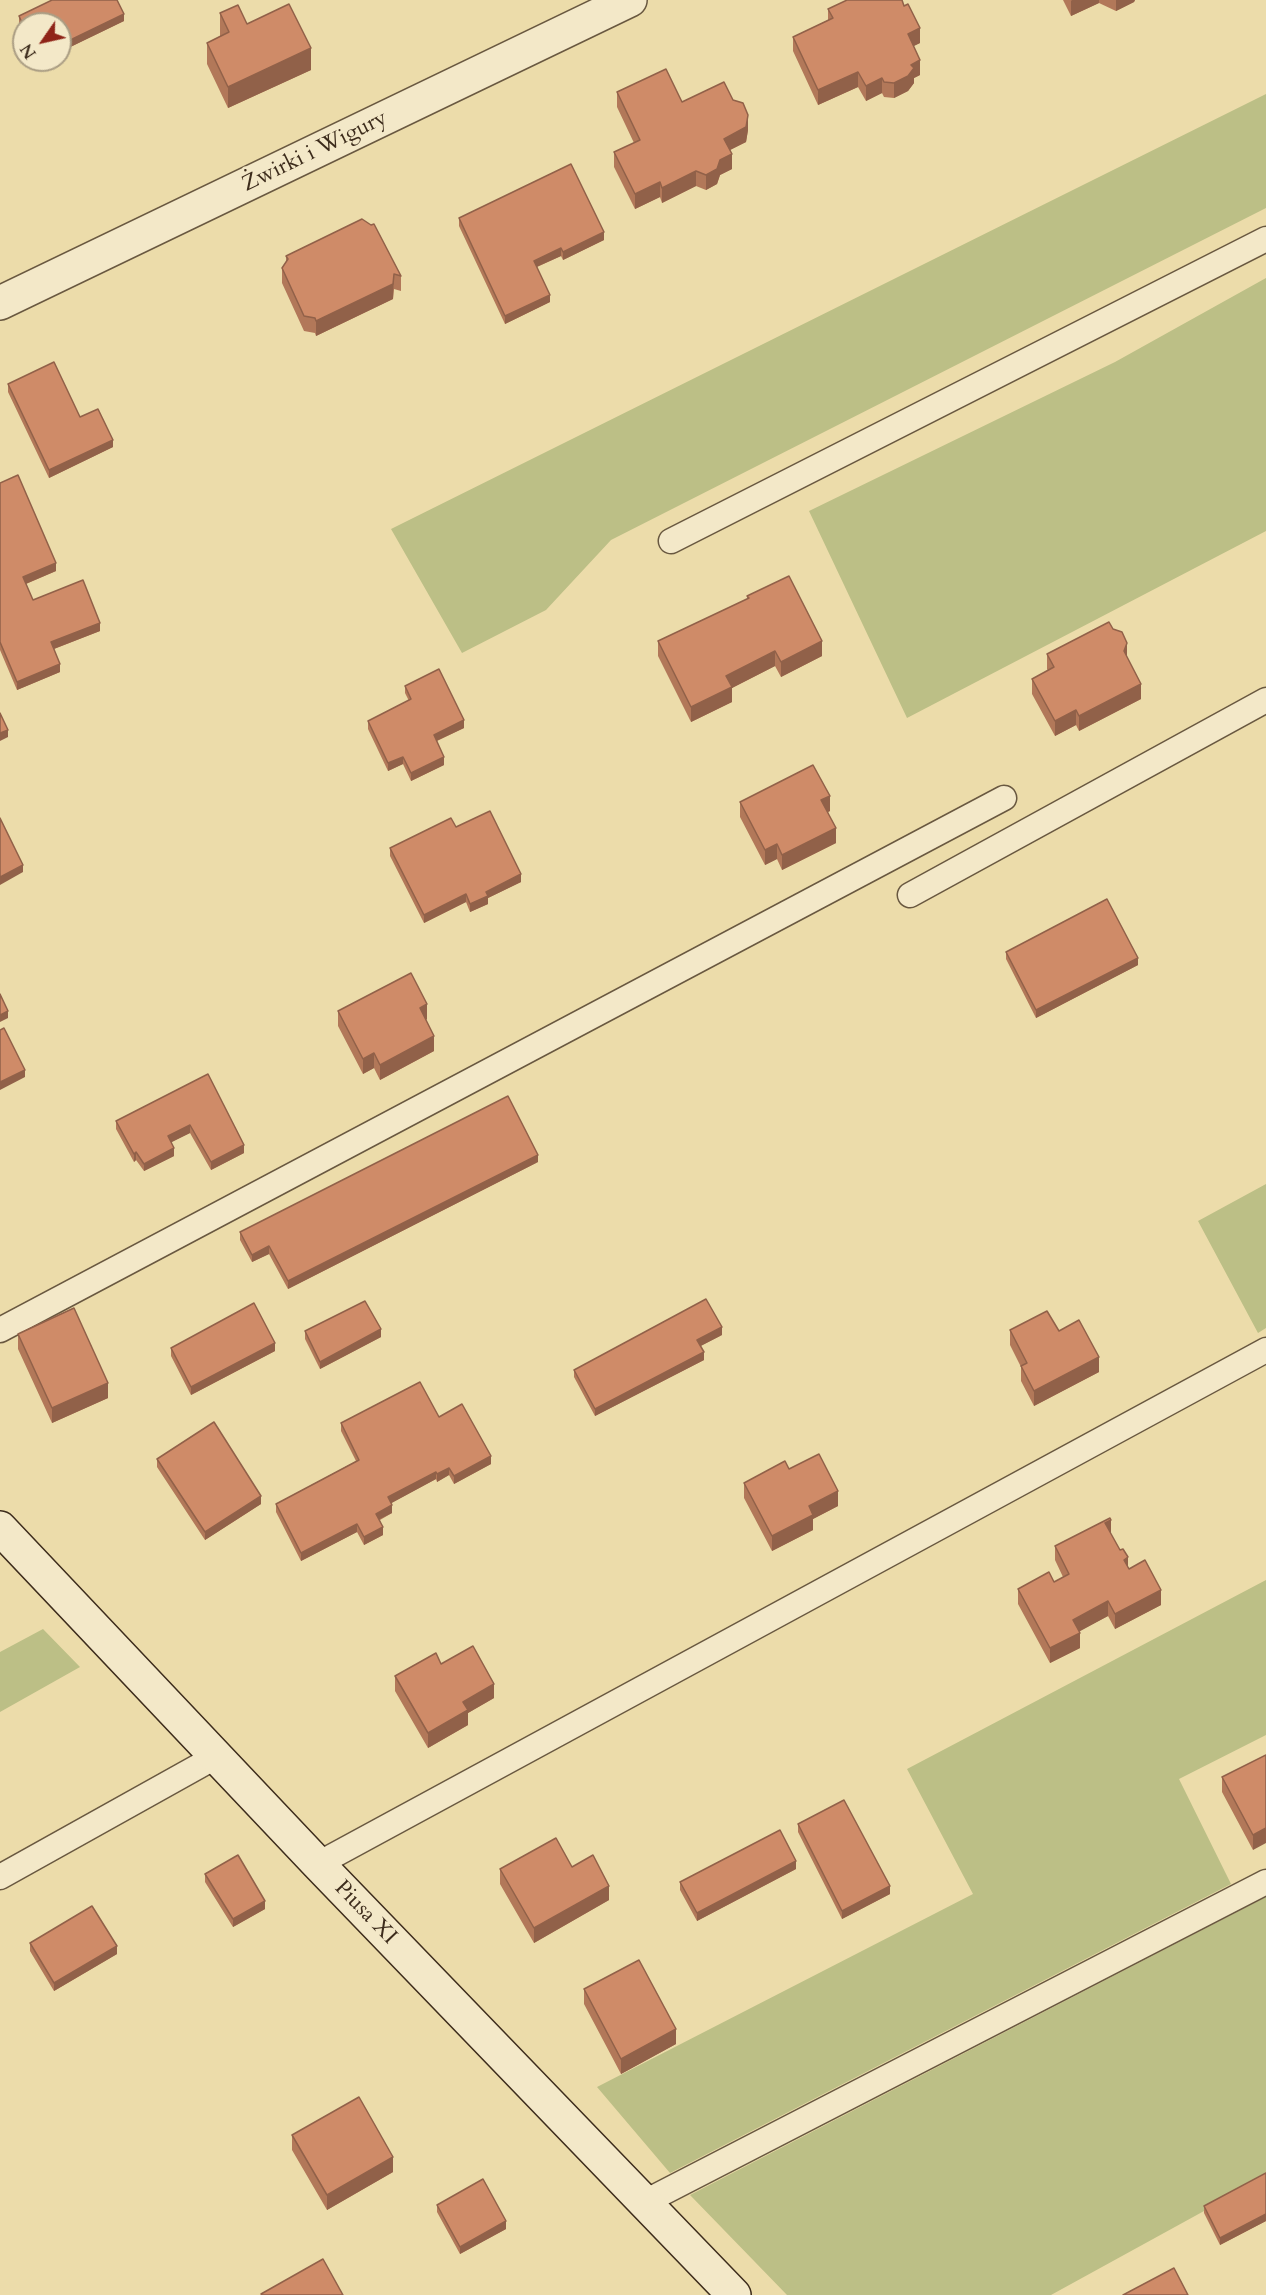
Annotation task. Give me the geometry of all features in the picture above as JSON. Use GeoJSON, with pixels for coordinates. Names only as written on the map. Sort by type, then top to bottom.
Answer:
{"type":"FeatureCollection","features":[{"type":"Feature","properties":{"kind":"street","name":"Żwirki i Wigury"},"geometry":{"type":"LineString","coordinates":[[0,303],[630,0]]}},
{"type":"Feature","properties":{"kind":"street","name":"Piusa XI"},"geometry":{"type":"LineString","coordinates":[[0,1528],[318,1864],[734,2295]]}},
{"type":"Feature","properties":{"kind":"lane"},"geometry":{"type":"LineString","coordinates":[[671,541],[1266,239]]}},
{"type":"Feature","properties":{"kind":"lane"},"geometry":{"type":"LineString","coordinates":[[910,895],[1266,700]]}},
{"type":"Feature","properties":{"kind":"lane"},"geometry":{"type":"LineString","coordinates":[[0,1330],[1004,798]]}},
{"type":"Feature","properties":{"kind":"lane"},"geometry":{"type":"LineString","coordinates":[[318,1864],[1266,1350]]}},
{"type":"Feature","properties":{"kind":"lane"},"geometry":{"type":"LineString","coordinates":[[0,1877],[216,1756]]}},
{"type":"Feature","properties":{"kind":"lane"},"geometry":{"type":"LineString","coordinates":[[645,2202],[1266,1882]]}},
{"type":"Feature","properties":{"kind":"green space"},"geometry":{"type":"Polygon","coordinates":[[[1266,94],[1266,208],[611,540],[546,610],[462,653],[391,529],[1266,94]]]}},
{"type":"Feature","properties":{"kind":"green space"},"geometry":{"type":"Polygon","coordinates":[[[1266,278],[1266,531],[907,718],[809,511],[1115,362],[1266,278]]]}},
{"type":"Feature","properties":{"kind":"green space"},"geometry":{"type":"Polygon","coordinates":[[[1266,1184],[1266,1328],[1258,1333],[1198,1221],[1266,1184]]]}},
{"type":"Feature","properties":{"kind":"green space"},"geometry":{"type":"Polygon","coordinates":[[[1266,1580],[1266,1735],[1179,1779],[1231,1884],[670,2173],[597,2087],[973,1894],[907,1769],[1266,1580]]]}},
{"type":"Feature","properties":{"kind":"green space"},"geometry":{"type":"Polygon","coordinates":[[[43,1629],[80,1667],[0,1712],[0,1652],[43,1629]]]}},
{"type":"Feature","properties":{"kind":"green space"},"geometry":{"type":"Polygon","coordinates":[[[1266,1897],[1266,2177],[1051,2295],[787,2295],[690,2195],[1266,1897]]]}},
{"type":"Feature","properties":{"kind":"building"},"geometry":{"type":"Polygon","coordinates":[[[52,0],[117,0],[124,14],[72,39],[72,12],[27,12],[52,0]]]}},
{"type":"Feature","properties":{"kind":"building"},"geometry":{"type":"Polygon","coordinates":[[[847,0],[902,0],[904,6],[908,4],[920,28],[908,34],[920,60],[911,65],[914,68],[908,76],[894,83],[884,82],[882,78],[866,86],[858,72],[818,90],[793,37],[833,18],[828,9],[847,0]]]}},
{"type":"Feature","properties":{"kind":"building"},"geometry":{"type":"Polygon","coordinates":[[[289,4],[311,48],[228,87],[207,43],[229,32],[220,13],[238,5],[247,24],[289,4]]]}},
{"type":"Feature","properties":{"kind":"building"},"geometry":{"type":"Polygon","coordinates":[[[666,69],[682,102],[724,82],[733,100],[743,103],[748,115],[746,127],[724,139],[732,154],[720,160],[717,169],[706,175],[696,171],[662,188],[660,182],[635,194],[614,152],[640,140],[617,92],[666,69]]]}},
{"type":"Feature","properties":{"kind":"building"},"geometry":{"type":"Polygon","coordinates":[[[571,164],[604,232],[563,252],[561,248],[534,261],[550,295],[505,316],[459,218],[571,164]]]}},
{"type":"Feature","properties":{"kind":"building"},"geometry":{"type":"Polygon","coordinates":[[[362,219],[371,225],[374,224],[401,276],[394,274],[393,284],[316,321],[315,318],[304,316],[282,268],[288,259],[286,256],[362,219]]]}},
{"type":"Feature","properties":{"kind":"building"},"geometry":{"type":"Polygon","coordinates":[[[54,362],[80,417],[98,409],[113,440],[49,470],[8,384],[54,362]]]}},
{"type":"Feature","properties":{"kind":"building"},"geometry":{"type":"Polygon","coordinates":[[[18,475],[56,563],[23,577],[33,600],[83,580],[100,623],[51,642],[60,664],[17,682],[0,642],[0,483],[18,475]]]}},
{"type":"Feature","properties":{"kind":"building"},"geometry":{"type":"Polygon","coordinates":[[[789,576],[822,641],[781,662],[775,651],[726,676],[732,687],[691,707],[658,641],[749,598],[747,596],[789,576]]]}},
{"type":"Feature","properties":{"kind":"building"},"geometry":{"type":"Polygon","coordinates":[[[1109,622],[1113,629],[1122,632],[1127,643],[1124,651],[1141,684],[1079,716],[1076,710],[1055,721],[1032,679],[1054,667],[1047,654],[1109,622]]]}},
{"type":"Feature","properties":{"kind":"building"},"geometry":{"type":"Polygon","coordinates":[[[439,669],[464,720],[434,735],[444,757],[411,773],[403,757],[388,763],[368,721],[411,699],[405,686],[439,669]]]}},
{"type":"Feature","properties":{"kind":"building"},"geometry":{"type":"Polygon","coordinates":[[[0,713],[8,730],[0,733],[0,713]]]}},
{"type":"Feature","properties":{"kind":"building"},"geometry":{"type":"Polygon","coordinates":[[[813,765],[830,796],[821,800],[836,828],[782,855],[777,844],[765,850],[740,802],[813,765]]]}},
{"type":"Feature","properties":{"kind":"building"},"geometry":{"type":"Polygon","coordinates":[[[490,811],[521,874],[486,892],[488,896],[470,904],[466,894],[424,915],[390,848],[451,818],[456,827],[490,811]]]}},
{"type":"Feature","properties":{"kind":"building"},"geometry":{"type":"Polygon","coordinates":[[[0,818],[23,865],[0,877],[0,818]]]}},
{"type":"Feature","properties":{"kind":"building"},"geometry":{"type":"Polygon","coordinates":[[[1107,899],[1138,958],[1036,1010],[1006,952],[1107,899]]]}},
{"type":"Feature","properties":{"kind":"building"},"geometry":{"type":"Polygon","coordinates":[[[411,973],[427,1004],[420,1008],[434,1036],[380,1065],[374,1053],[363,1059],[338,1011],[411,973]]]}},
{"type":"Feature","properties":{"kind":"building"},"geometry":{"type":"Polygon","coordinates":[[[0,994],[8,1011],[0,1015],[0,994]]]}},
{"type":"Feature","properties":{"kind":"building"},"geometry":{"type":"Polygon","coordinates":[[[4,1028],[25,1070],[0,1082],[0,1030],[4,1028]]]}},
{"type":"Feature","properties":{"kind":"building"},"geometry":{"type":"Polygon","coordinates":[[[208,1074],[244,1145],[211,1162],[190,1125],[168,1136],[174,1148],[144,1164],[136,1152],[134,1154],[116,1121],[208,1074]]]}},
{"type":"Feature","properties":{"kind":"building"},"geometry":{"type":"Polygon","coordinates":[[[508,1096],[538,1155],[288,1281],[269,1246],[252,1255],[240,1232],[508,1096]]]}},
{"type":"Feature","properties":{"kind":"building"},"geometry":{"type":"Polygon","coordinates":[[[706,1299],[722,1327],[697,1340],[704,1352],[595,1409],[574,1370],[706,1299]]]}},
{"type":"Feature","properties":{"kind":"building"},"geometry":{"type":"Polygon","coordinates":[[[365,1301],[381,1329],[320,1362],[305,1331],[365,1301]]]}},
{"type":"Feature","properties":{"kind":"building"},"geometry":{"type":"Polygon","coordinates":[[[254,1303],[275,1343],[191,1387],[171,1348],[254,1303]]]}},
{"type":"Feature","properties":{"kind":"building"},"geometry":{"type":"Polygon","coordinates":[[[74,1308],[108,1383],[52,1408],[18,1334],[74,1308]]]}},
{"type":"Feature","properties":{"kind":"building"},"geometry":{"type":"Polygon","coordinates":[[[1047,1311],[1059,1331],[1079,1320],[1099,1357],[1034,1391],[1021,1366],[1027,1363],[1010,1330],[1047,1311]]]}},
{"type":"Feature","properties":{"kind":"building"},"geometry":{"type":"Polygon","coordinates":[[[420,1382],[439,1417],[462,1404],[491,1456],[454,1476],[449,1468],[437,1474],[436,1472],[388,1497],[392,1505],[376,1514],[383,1527],[364,1537],[357,1524],[301,1553],[276,1504],[359,1460],[341,1423],[420,1382]]]}},
{"type":"Feature","properties":{"kind":"building"},"geometry":{"type":"Polygon","coordinates":[[[214,1422],[261,1496],[205,1532],[157,1459],[214,1422]]]}},
{"type":"Feature","properties":{"kind":"building"},"geometry":{"type":"Polygon","coordinates":[[[819,1454],[838,1491],[809,1506],[813,1515],[772,1536],[744,1483],[785,1461],[789,1469],[819,1454]]]}},
{"type":"Feature","properties":{"kind":"building"},"geometry":{"type":"Polygon","coordinates":[[[1110,1518],[1111,1520],[1105,1523],[1120,1550],[1123,1549],[1128,1557],[1124,1560],[1129,1569],[1145,1560],[1161,1590],[1115,1614],[1108,1601],[1073,1620],[1080,1633],[1050,1648],[1018,1589],[1049,1572],[1054,1582],[1069,1574],[1055,1546],[1110,1518]]]}},
{"type":"Feature","properties":{"kind":"building"},"geometry":{"type":"Polygon","coordinates":[[[473,1646],[494,1684],[463,1702],[468,1710],[428,1733],[395,1676],[436,1653],[441,1664],[473,1646]]]}},
{"type":"Feature","properties":{"kind":"building"},"geometry":{"type":"Polygon","coordinates":[[[1266,1755],[1266,1828],[1253,1835],[1222,1777],[1266,1755]]]}},
{"type":"Feature","properties":{"kind":"building"},"geometry":{"type":"Polygon","coordinates":[[[844,1800],[890,1886],[842,1911],[798,1824],[844,1800]]]}},
{"type":"Feature","properties":{"kind":"building"},"geometry":{"type":"Polygon","coordinates":[[[780,1830],[796,1861],[697,1913],[680,1882],[780,1830]]]}},
{"type":"Feature","properties":{"kind":"building"},"geometry":{"type":"Polygon","coordinates":[[[556,1838],[572,1867],[593,1855],[609,1886],[534,1928],[500,1869],[556,1838]]]}},
{"type":"Feature","properties":{"kind":"building"},"geometry":{"type":"Polygon","coordinates":[[[238,1855],[265,1901],[233,1919],[205,1874],[238,1855]]]}},
{"type":"Feature","properties":{"kind":"building"},"geometry":{"type":"Polygon","coordinates":[[[92,1906],[117,1946],[54,1983],[30,1943],[92,1906]]]}},
{"type":"Feature","properties":{"kind":"building"},"geometry":{"type":"Polygon","coordinates":[[[639,1960],[676,2029],[621,2059],[584,1989],[639,1960]]]}},
{"type":"Feature","properties":{"kind":"building"},"geometry":{"type":"Polygon","coordinates":[[[359,2097],[393,2157],[327,2195],[292,2135],[359,2097]]]}},
{"type":"Feature","properties":{"kind":"building"},"geometry":{"type":"Polygon","coordinates":[[[1266,2173],[1266,2214],[1220,2238],[1204,2206],[1266,2173]]]}},
{"type":"Feature","properties":{"kind":"building"},"geometry":{"type":"Polygon","coordinates":[[[483,2179],[506,2221],[460,2247],[437,2205],[483,2179]]]}},
{"type":"Feature","properties":{"kind":"building"},"geometry":{"type":"Polygon","coordinates":[[[323,2259],[343,2295],[261,2294],[323,2259]]]}},
{"type":"Feature","properties":{"kind":"building"},"geometry":{"type":"Polygon","coordinates":[[[1174,2268],[1188,2295],[1123,2295],[1174,2268]]]}}]}
